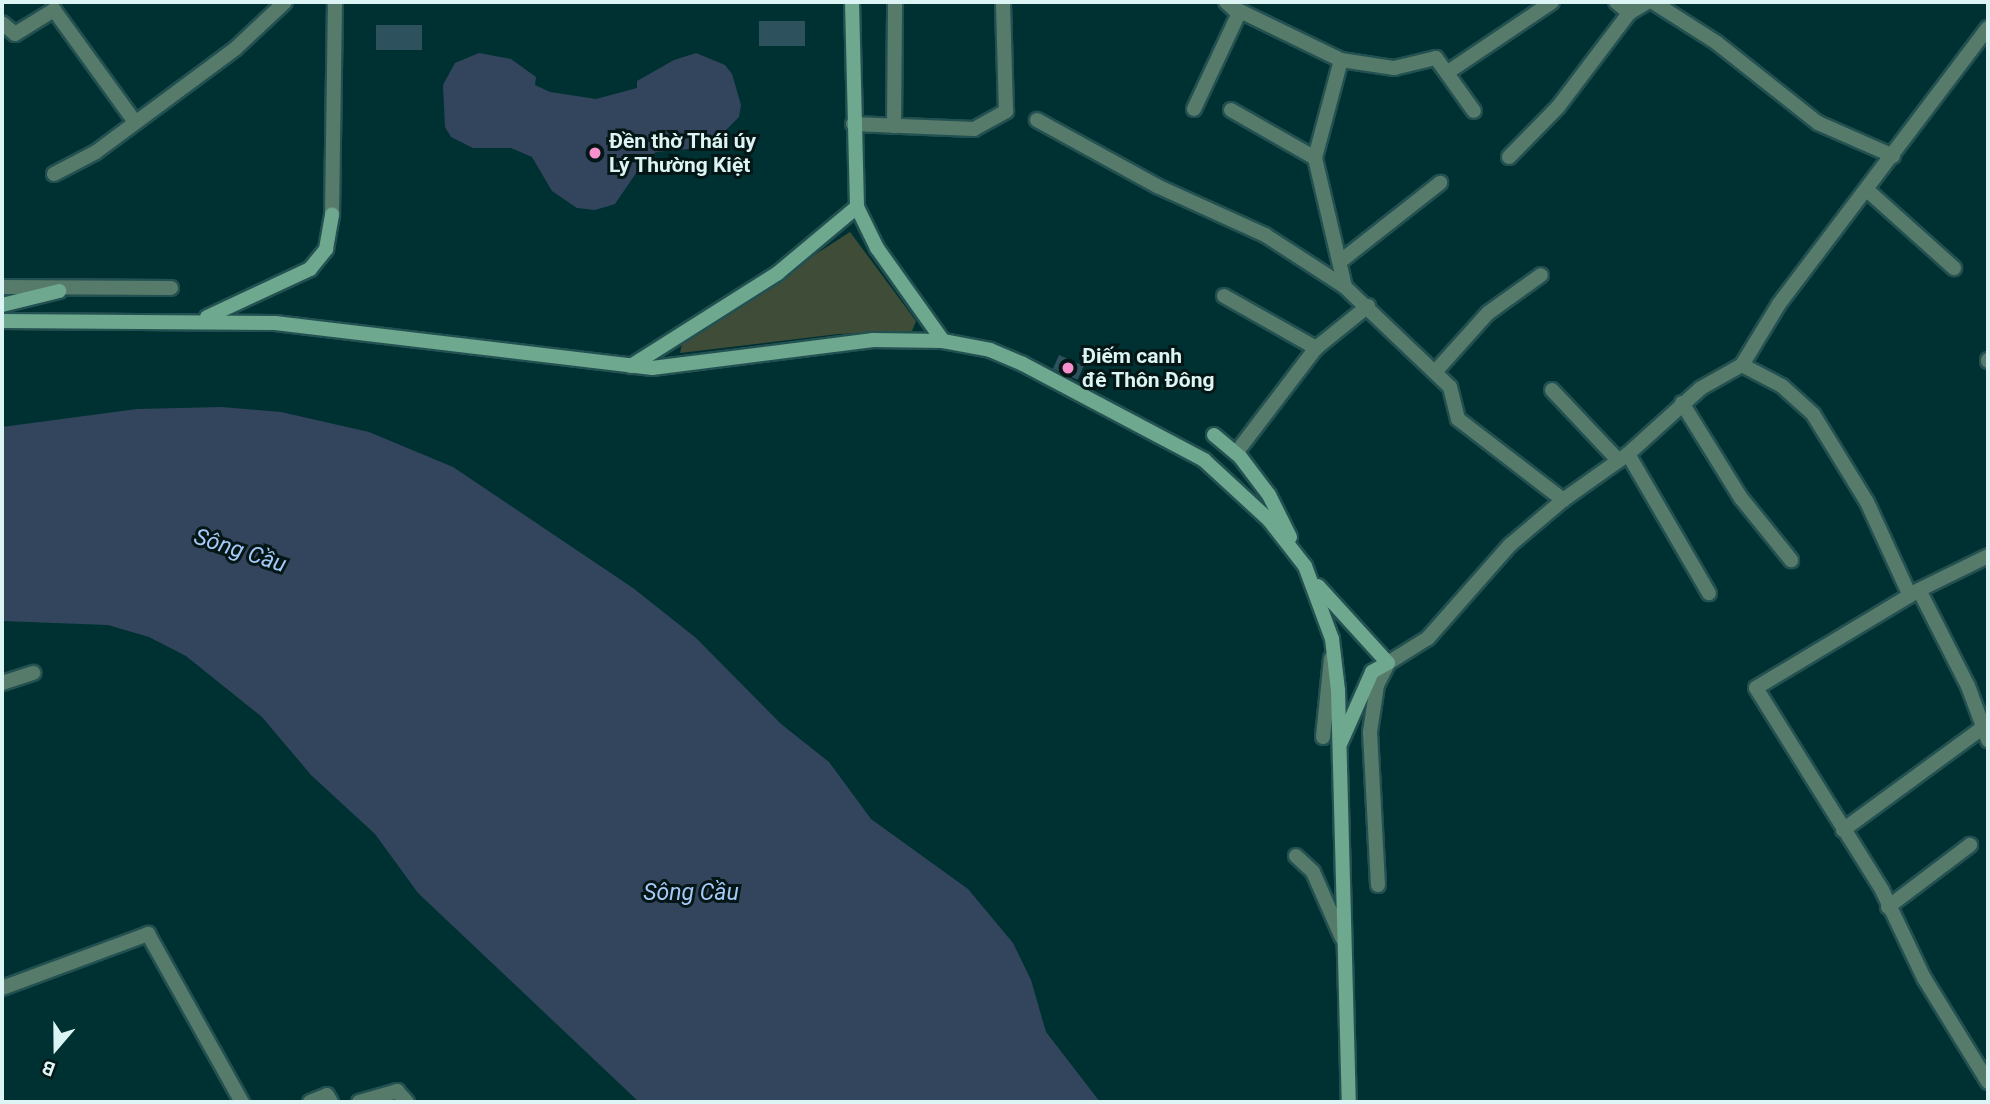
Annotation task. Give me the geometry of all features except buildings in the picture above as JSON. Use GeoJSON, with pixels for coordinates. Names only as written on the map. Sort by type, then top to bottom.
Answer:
{"type":"FeatureCollection","features":[{"type":"Feature","properties":{"kind":"main road"},"geometry":{"type":"LineString","coordinates":[[852,2],[857,207],[877,248],[943,341]]}},
{"type":"Feature","properties":{"kind":"main road"},"geometry":{"type":"LineString","coordinates":[[631,366],[778,273],[857,207]]}},
{"type":"Feature","properties":{"kind":"main road"},"geometry":{"type":"LineString","coordinates":[[203,319],[310,269],[326,249],[332,215]]}},
{"type":"Feature","properties":{"kind":"main road"},"geometry":{"type":"LineString","coordinates":[[2,305],[59,291]]}},
{"type":"Feature","properties":{"kind":"main road"},"geometry":{"type":"LineString","coordinates":[[2,321],[203,319],[313,327],[631,366],[680,367],[873,340],[943,341],[990,350],[1023,364],[1204,460],[1269,520],[1297,555]]}},
{"type":"Feature","properties":{"kind":"main road"},"geometry":{"type":"LineString","coordinates":[[1214,435],[1236,453],[1269,495],[1297,555],[1314,583],[1388,663],[1371,672],[1339,747]]}},
{"type":"Feature","properties":{"kind":"main road"},"geometry":{"type":"LineString","coordinates":[[1314,583],[1332,639],[1339,747],[1342,938],[1349,1102]]}},
{"type":"Feature","properties":{"kind":"street"},"geometry":{"type":"LineString","coordinates":[[54,174],[96,152],[236,48],[285,2]]}},
{"type":"Feature","properties":{"kind":"street"},"geometry":{"type":"LineString","coordinates":[[332,215],[335,2]]}},
{"type":"Feature","properties":{"kind":"street"},"geometry":{"type":"LineString","coordinates":[[894,126],[895,2]]}},
{"type":"Feature","properties":{"kind":"street"},"geometry":{"type":"LineString","coordinates":[[853,124],[974,128],[1006,111],[1003,2]]}},
{"type":"Feature","properties":{"kind":"street"},"geometry":{"type":"LineString","coordinates":[[1226,2],[1238,13],[1247,12],[1340,60],[1394,68],[1433,57],[1448,72],[1474,111]]}},
{"type":"Feature","properties":{"kind":"street"},"geometry":{"type":"LineString","coordinates":[[1448,72],[1552,2]]}},
{"type":"Feature","properties":{"kind":"street"},"geometry":{"type":"LineString","coordinates":[[1616,2],[1629,13]]}},
{"type":"Feature","properties":{"kind":"street"},"geometry":{"type":"LineString","coordinates":[[1508,157],[1558,107],[1629,13],[1647,2]]}},
{"type":"Feature","properties":{"kind":"street"},"geometry":{"type":"LineString","coordinates":[[1653,2],[1717,43],[1818,123],[1893,156]]}},
{"type":"Feature","properties":{"kind":"street"},"geometry":{"type":"LineString","coordinates":[[2,23],[15,34],[54,10],[135,122]]}},
{"type":"Feature","properties":{"kind":"street"},"geometry":{"type":"LineString","coordinates":[[1194,109],[1238,13]]}},
{"type":"Feature","properties":{"kind":"street"},"geometry":{"type":"LineString","coordinates":[[1378,885],[1370,732],[1377,685],[1388,663],[1428,638],[1510,545],[1563,500],[1623,457],[1682,403],[1721,374],[1742,365],[1779,304],[1988,28]]}},
{"type":"Feature","properties":{"kind":"street"},"geometry":{"type":"LineString","coordinates":[[1340,60],[1315,158],[1342,260],[1345,287]]}},
{"type":"Feature","properties":{"kind":"street"},"geometry":{"type":"LineString","coordinates":[[1231,110],[1315,158]]}},
{"type":"Feature","properties":{"kind":"street"},"geometry":{"type":"LineString","coordinates":[[1037,120],[1157,186],[1265,235],[1345,287],[1435,372],[1455,396],[1458,419],[1563,500]]}},
{"type":"Feature","properties":{"kind":"street"},"geometry":{"type":"LineString","coordinates":[[1342,260],[1440,183]]}},
{"type":"Feature","properties":{"kind":"street"},"geometry":{"type":"LineString","coordinates":[[1867,190],[1954,268]]}},
{"type":"Feature","properties":{"kind":"street"},"geometry":{"type":"LineString","coordinates":[[1435,372],[1479,322],[1541,275]]}},
{"type":"Feature","properties":{"kind":"street"},"geometry":{"type":"LineString","coordinates":[[2,287],[59,291],[171,288]]}},
{"type":"Feature","properties":{"kind":"street"},"geometry":{"type":"LineString","coordinates":[[1224,296],[1316,348]]}},
{"type":"Feature","properties":{"kind":"street"},"geometry":{"type":"LineString","coordinates":[[1236,453],[1316,348],[1368,306]]}},
{"type":"Feature","properties":{"kind":"street"},"geometry":{"type":"LineString","coordinates":[[1742,365],[1782,386],[1813,414],[1867,502],[1987,731],[1843,830]]}},
{"type":"Feature","properties":{"kind":"street"},"geometry":{"type":"LineString","coordinates":[[1552,390],[1623,457],[1709,593]]}},
{"type":"Feature","properties":{"kind":"street"},"geometry":{"type":"LineString","coordinates":[[1682,403],[1741,498],[1791,559]]}},
{"type":"Feature","properties":{"kind":"street"},"geometry":{"type":"LineString","coordinates":[[1988,556],[1915,593],[1756,688],[1888,906],[1924,978],[1988,1082]]}},
{"type":"Feature","properties":{"kind":"street"},"geometry":{"type":"LineString","coordinates":[[1324,737],[1332,639]]}},
{"type":"Feature","properties":{"kind":"street"},"geometry":{"type":"LineString","coordinates":[[2,683],[33,673]]}},
{"type":"Feature","properties":{"kind":"street"},"geometry":{"type":"LineString","coordinates":[[1888,906],[1970,845]]}},
{"type":"Feature","properties":{"kind":"street"},"geometry":{"type":"LineString","coordinates":[[1296,856],[1313,872],[1342,938]]}},
{"type":"Feature","properties":{"kind":"street"},"geometry":{"type":"LineString","coordinates":[[2,988],[148,933],[242,1102]]}},
{"type":"Feature","properties":{"kind":"street"},"geometry":{"type":"LineString","coordinates":[[359,1102],[397,1091],[407,1102]]}},
{"type":"Feature","properties":{"kind":"street"},"geometry":{"type":"LineString","coordinates":[[310,1102],[327,1095],[331,1102]]}},
{"type":"Feature","properties":{"kind":"green space"},"geometry":{"type":"Polygon","coordinates":[[[850,232],[916,321],[912,331],[838,334],[680,353],[683,340],[850,232]]]}},
{"type":"Feature","properties":{"kind":"water"},"geometry":{"type":"Polygon","coordinates":[[[479,53],[511,59],[536,77],[535,85],[550,92],[596,99],[637,88],[637,81],[674,60],[696,53],[725,65],[732,74],[741,105],[739,117],[709,147],[656,152],[645,160],[615,204],[595,210],[577,208],[552,191],[532,157],[511,148],[473,148],[451,137],[445,127],[443,85],[455,63],[479,53]]]}},
{"type":"Feature","properties":{"kind":"water","name":"Sông Cầu"},"geometry":{"type":"Polygon","coordinates":[[[222,407],[281,412],[369,432],[453,467],[633,588],[696,638],[781,724],[829,762],[871,819],[968,889],[1013,943],[1031,980],[1046,1032],[1100,1102],[639,1102],[418,893],[375,834],[311,775],[262,717],[186,656],[149,637],[108,625],[2,621],[2,427],[137,409],[222,407]]]}},
{"type":"Feature","properties":{"kind":"place","name":"Đền thờ Thái úy Lý Thường Kiệt"},"geometry":{"type":"Point","coordinates":[595,153]}},
{"type":"Feature","properties":{"kind":"place","name":"Điếm canh đê Thôn Đông"},"geometry":{"type":"Point","coordinates":[1068,368]}}]}
